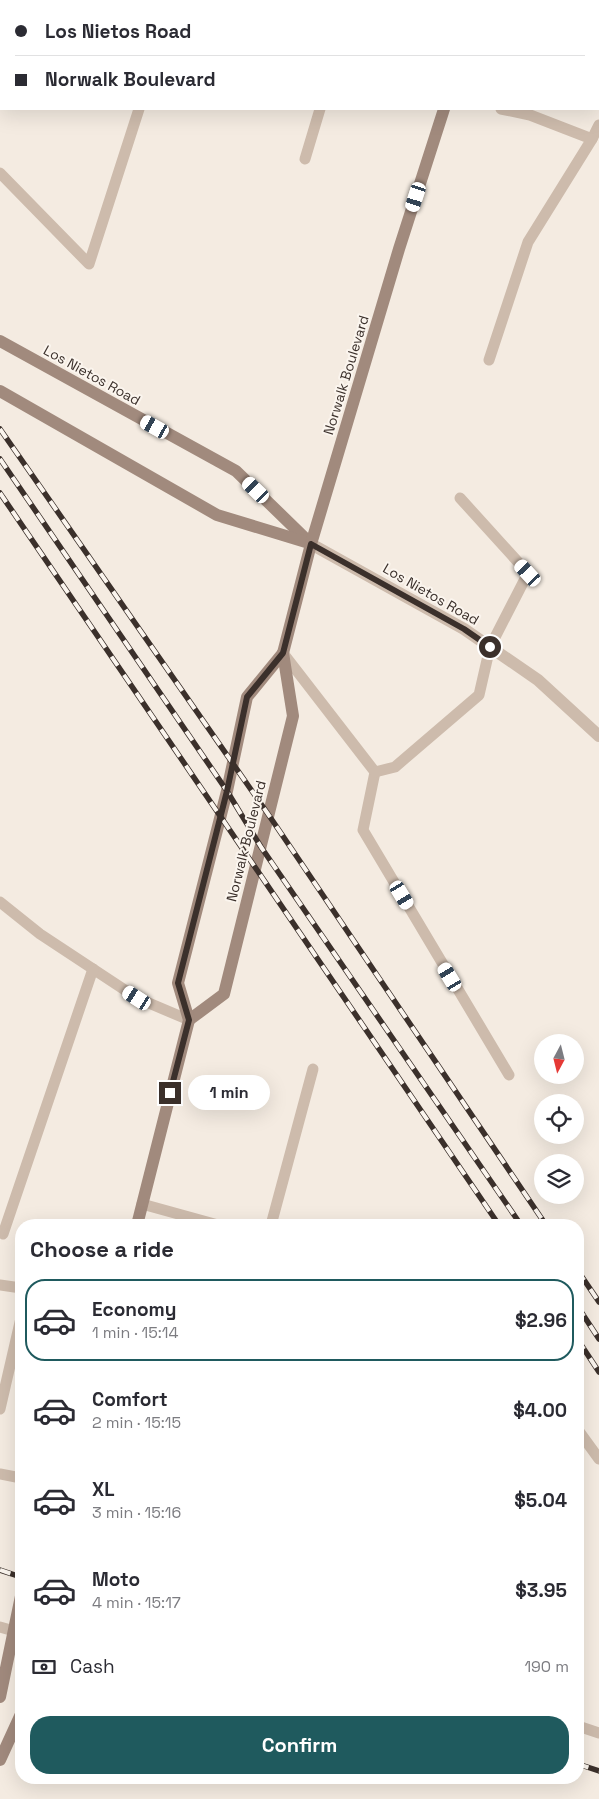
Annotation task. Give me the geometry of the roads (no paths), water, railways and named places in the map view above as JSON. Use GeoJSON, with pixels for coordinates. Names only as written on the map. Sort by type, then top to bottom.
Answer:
{"type":"FeatureCollection","features":[{"type":"Feature","properties":{"kind":"main road","name":"Norwalk Boulevard"},"geometry":{"type":"LineString","coordinates":[[283,653],[247,697],[227,791],[178,983],[189,1020],[224,994],[293,716],[283,653],[311,544],[399,249],[444,110]]}},
{"type":"Feature","properties":{"kind":"main road","name":"Los Nietos Road"},"geometry":{"type":"LineString","coordinates":[[0,341],[236,471],[311,544]]}},
{"type":"Feature","properties":{"kind":"main road","name":"Los Nietos Road"},"geometry":{"type":"LineString","coordinates":[[0,391],[217,515],[311,544]]}},
{"type":"Feature","properties":{"kind":"main road"},"geometry":{"type":"LineString","coordinates":[[139,1219],[189,1020]]}},
{"type":"Feature","properties":{"kind":"main road"},"geometry":{"type":"LineString","coordinates":[[0,1697],[15,1640]]}},
{"type":"Feature","properties":{"kind":"main road"},"geometry":{"type":"LineString","coordinates":[[0,1760],[15,1727]]}},
{"type":"Feature","properties":{"kind":"street","name":"Los Nietos Road"},"geometry":{"type":"LineString","coordinates":[[311,544],[464,629],[538,680],[599,736]]}},
{"type":"Feature","properties":{"kind":"lane"},"geometry":{"type":"LineString","coordinates":[[0,173],[89,264],[139,110]]}},
{"type":"Feature","properties":{"kind":"lane"},"geometry":{"type":"LineString","coordinates":[[305,159],[320,110]]}},
{"type":"Feature","properties":{"kind":"lane"},"geometry":{"type":"LineString","coordinates":[[506,110],[530,115],[592,139]]}},
{"type":"Feature","properties":{"kind":"lane"},"geometry":{"type":"LineString","coordinates":[[489,360],[528,242],[599,125]]}},
{"type":"Feature","properties":{"kind":"lane"},"geometry":{"type":"LineString","coordinates":[[375,772],[396,767],[479,694],[490,647],[528,573],[460,498]]}},
{"type":"Feature","properties":{"kind":"lane"},"geometry":{"type":"LineString","coordinates":[[283,653],[375,772],[363,830],[509,1075]]}},
{"type":"Feature","properties":{"kind":"lane"},"geometry":{"type":"LineString","coordinates":[[0,902],[40,934],[137,998],[189,1020]]}},
{"type":"Feature","properties":{"kind":"lane"},"geometry":{"type":"LineString","coordinates":[[3,1234],[93,969]]}},
{"type":"Feature","properties":{"kind":"lane"},"geometry":{"type":"LineString","coordinates":[[273,1219],[313,1069]]}},
{"type":"Feature","properties":{"kind":"lane"},"geometry":{"type":"LineString","coordinates":[[142,1204],[196,1219]]}},
{"type":"Feature","properties":{"kind":"lane"},"geometry":{"type":"LineString","coordinates":[[0,1286],[15,1287]]}},
{"type":"Feature","properties":{"kind":"lane"},"geometry":{"type":"LineString","coordinates":[[0,1409],[15,1344]]}},
{"type":"Feature","properties":{"kind":"lane"},"geometry":{"type":"LineString","coordinates":[[584,1438],[599,1459]]}},
{"type":"Feature","properties":{"kind":"lane"},"geometry":{"type":"LineString","coordinates":[[0,1474],[15,1477]]}},
{"type":"Feature","properties":{"kind":"lane"},"geometry":{"type":"LineString","coordinates":[[0,1627],[15,1631]]}},
{"type":"Feature","properties":{"kind":"lane"},"geometry":{"type":"LineString","coordinates":[[584,1728],[599,1733]]}},
{"type":"Feature","properties":{"kind":"railway"},"geometry":{"type":"LineString","coordinates":[[0,429],[268,814],[542,1219]]}},
{"type":"Feature","properties":{"kind":"railway"},"geometry":{"type":"LineString","coordinates":[[0,459],[227,791],[261,847],[517,1219]]}},
{"type":"Feature","properties":{"kind":"railway"},"geometry":{"type":"LineString","coordinates":[[0,493],[495,1219]]}},
{"type":"Feature","properties":{"kind":"railway"},"geometry":{"type":"LineString","coordinates":[[584,1280],[599,1302]]}},
{"type":"Feature","properties":{"kind":"railway"},"geometry":{"type":"LineString","coordinates":[[584,1316],[599,1339]]}},
{"type":"Feature","properties":{"kind":"railway"},"geometry":{"type":"LineString","coordinates":[[584,1349],[599,1372]]}},
{"type":"Feature","properties":{"kind":"railway"},"geometry":{"type":"LineString","coordinates":[[0,1570],[15,1575]]}},
{"type":"Feature","properties":{"kind":"railway"},"geometry":{"type":"LineString","coordinates":[[584,1766],[599,1771]]}}]}
